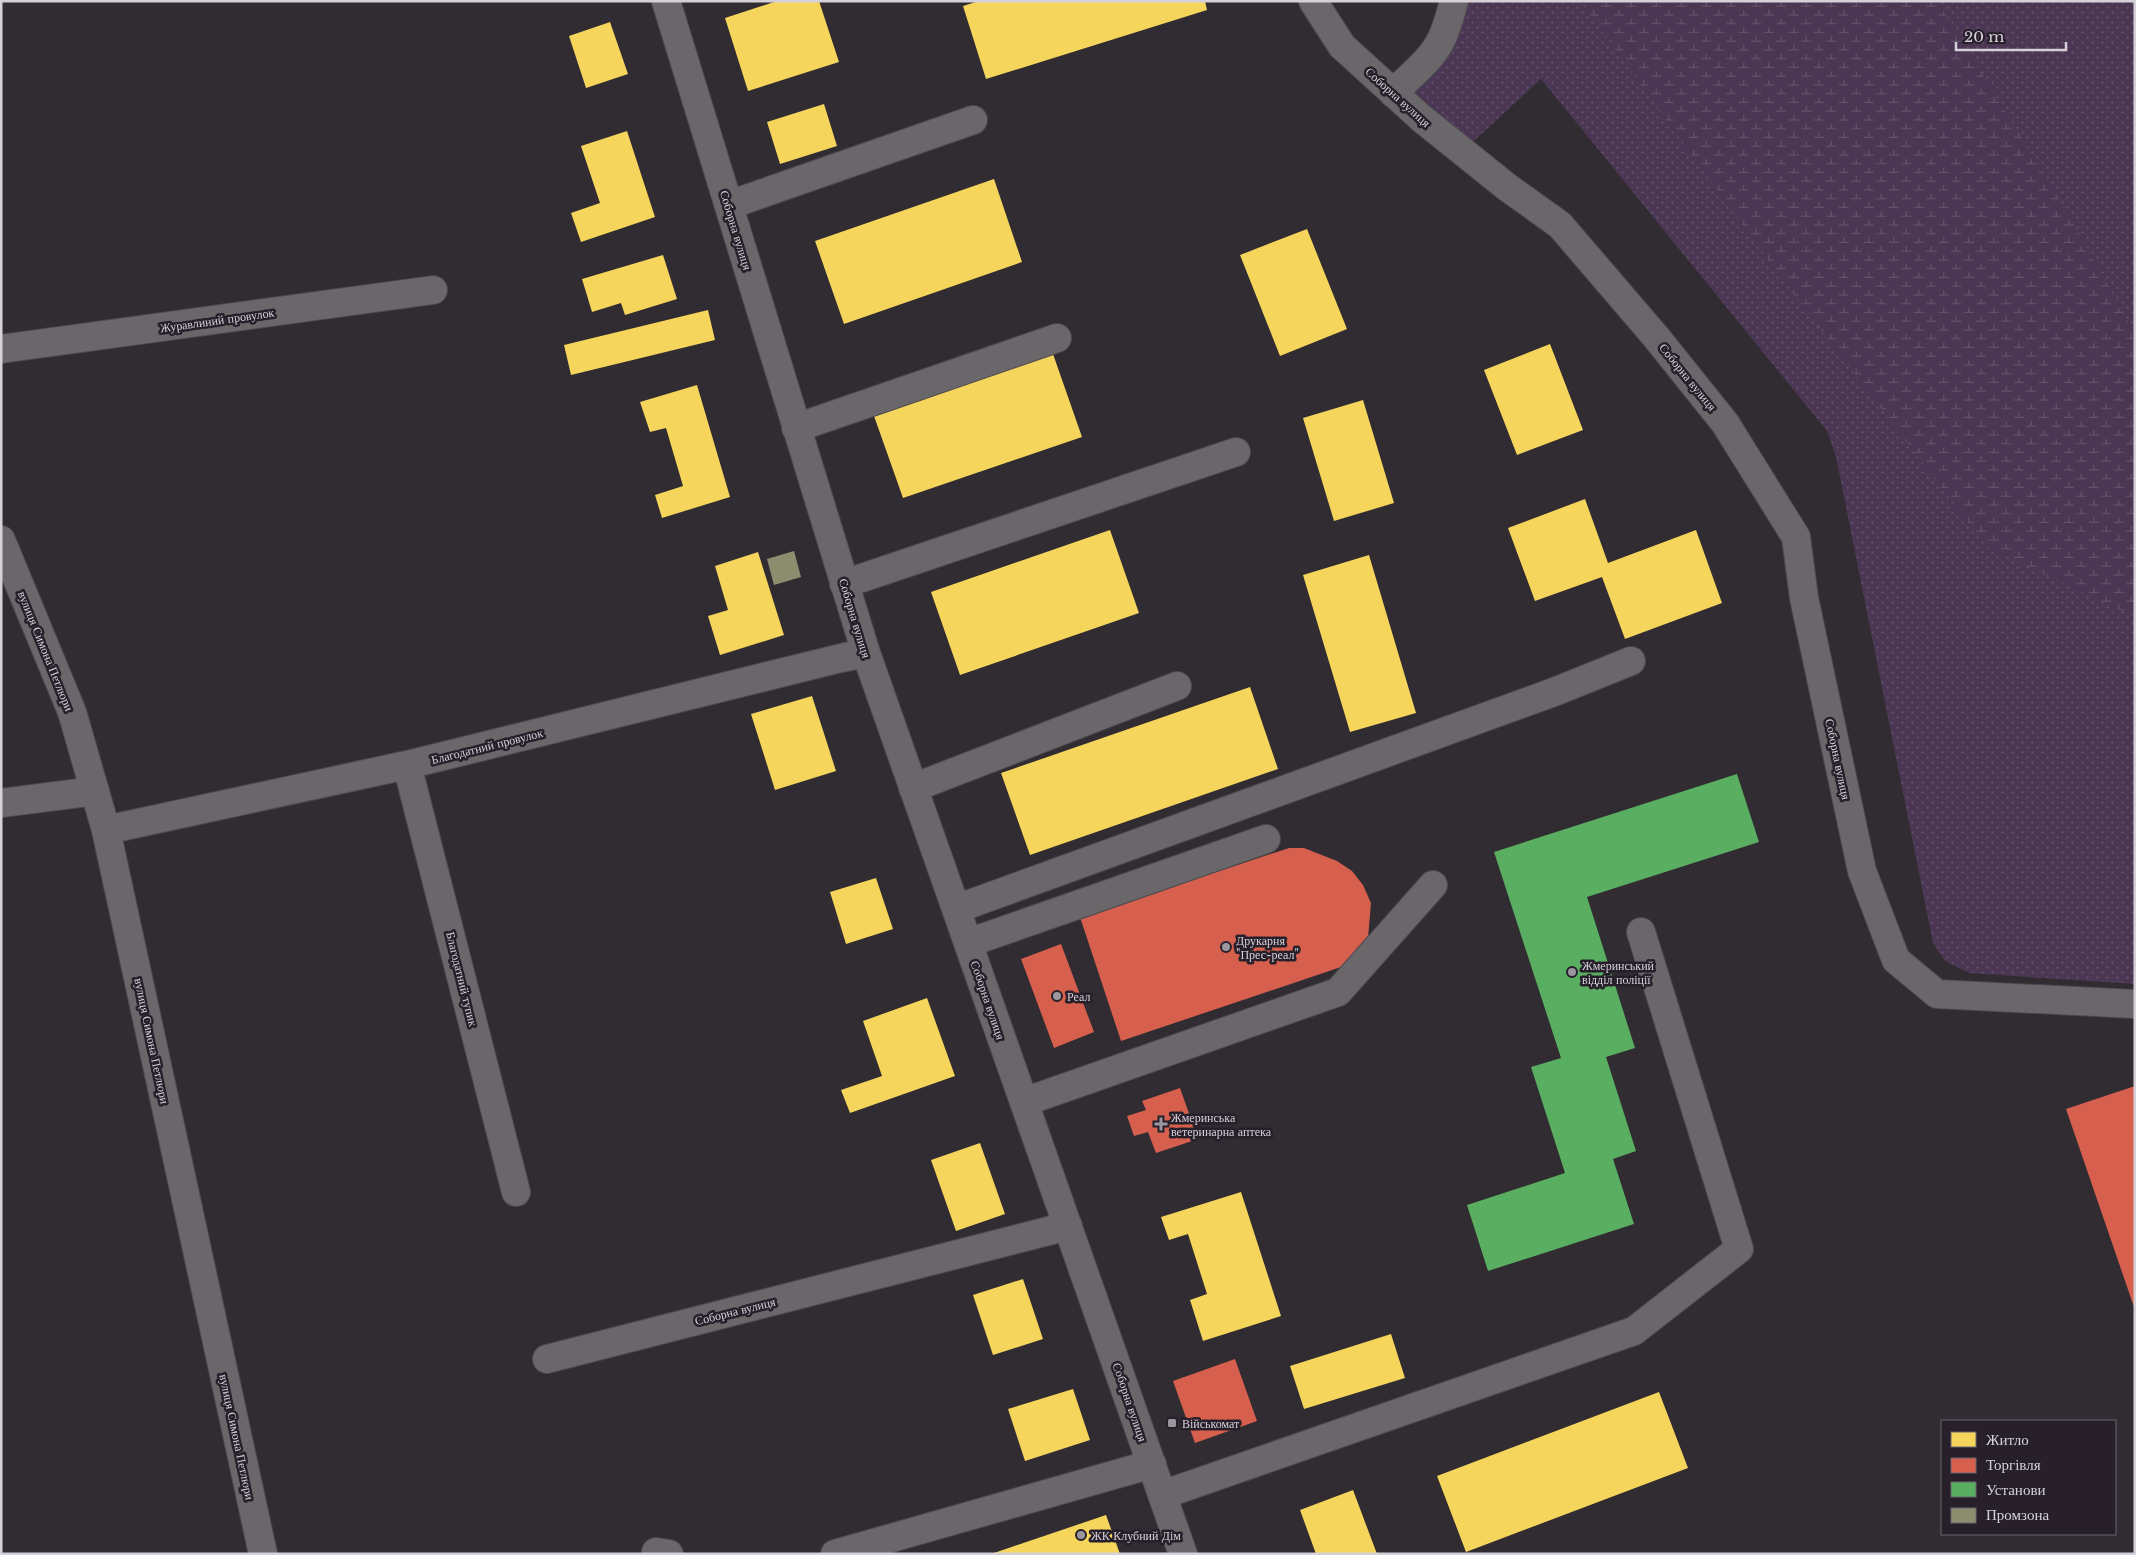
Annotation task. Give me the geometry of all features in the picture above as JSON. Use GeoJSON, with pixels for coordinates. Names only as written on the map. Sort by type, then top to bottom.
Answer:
{"type":"FeatureCollection","features":[{"type":"Feature","properties":{"kind":"street","name":"Соборна вулиця"},"geometry":{"type":"LineString","coordinates":[[666,1],[866,653],[1182,1554]]}},
{"type":"Feature","properties":{"kind":"street","name":"Соборна вулиця"},"geometry":{"type":"LineString","coordinates":[[1314,1],[1342,46],[1393,93],[1507,187],[1560,225],[1725,423],[1796,537],[1804,598],[1862,871],[1896,960],[1937,994],[2135,1004]]}},
{"type":"Feature","properties":{"kind":"street"},"geometry":{"type":"LineString","coordinates":[[1393,93],[1430,56],[1440,43],[1448,25],[1454,1]]}},
{"type":"Feature","properties":{"kind":"street"},"geometry":{"type":"LineString","coordinates":[[728,204],[973,120]]}},
{"type":"Feature","properties":{"kind":"street","name":"Журавлиний провулок"},"geometry":{"type":"LineString","coordinates":[[1,349],[433,290]]}},
{"type":"Feature","properties":{"kind":"street"},"geometry":{"type":"LineString","coordinates":[[796,428],[1057,338]]}},
{"type":"Feature","properties":{"kind":"street"},"geometry":{"type":"LineString","coordinates":[[844,584],[1236,452]]}},
{"type":"Feature","properties":{"kind":"street","name":"вулиця Симона Петлюри"},"geometry":{"type":"LineString","coordinates":[[1,540],[72,712],[106,830],[263,1554]]}},
{"type":"Feature","properties":{"kind":"street","name":"Благодатний провулок"},"geometry":{"type":"LineString","coordinates":[[106,830],[407,765],[866,653]]}},
{"type":"Feature","properties":{"kind":"street"},"geometry":{"type":"LineString","coordinates":[[956,909],[1545,695],[1631,661]]}},
{"type":"Feature","properties":{"kind":"street"},"geometry":{"type":"LineString","coordinates":[[913,788],[1177,686]]}},
{"type":"Feature","properties":{"kind":"street","name":"Благодатний тупик"},"geometry":{"type":"LineString","coordinates":[[407,765],[516,1192]]}},
{"type":"Feature","properties":{"kind":"street"},"geometry":{"type":"LineString","coordinates":[[1,803],[95,791]]}},
{"type":"Feature","properties":{"kind":"street"},"geometry":{"type":"LineString","coordinates":[[968,942],[1266,839]]}},
{"type":"Feature","properties":{"kind":"street"},"geometry":{"type":"LineString","coordinates":[[1024,1102],[1338,992],[1433,884]]}},
{"type":"Feature","properties":{"kind":"street"},"geometry":{"type":"LineString","coordinates":[[1162,1495],[1634,1331],[1739,1248],[1640,932]]}},
{"type":"Feature","properties":{"kind":"street","name":"Соборна вулиця"},"geometry":{"type":"LineString","coordinates":[[548,1360],[1068,1226]]}},
{"type":"Feature","properties":{"kind":"street"},"geometry":{"type":"LineString","coordinates":[[835,1554],[1152,1464]]}},
{"type":"Feature","properties":{"kind":"green space"},"geometry":{"type":"Polygon","coordinates":[[[1454,1],[2135,1],[2135,984],[1969,973],[1945,961],[1933,943],[1836,457],[1827,431],[1541,79],[1463,151],[1393,93],[1454,1]]]}},
{"type":"Feature","properties":{"kind":"green space"},"geometry":{"type":"Polygon","coordinates":[[[1580,1],[1937,1],[2069,215],[2135,334],[2135,617],[1987,547],[1785,283],[1580,1]]]}},
{"type":"Feature","properties":{"kind":"building: Житло"},"geometry":{"type":"Polygon","coordinates":[[[777,1],[819,1],[839,62],[748,91],[725,18],[777,1]]]}},
{"type":"Feature","properties":{"kind":"building: Житло"},"geometry":{"type":"Polygon","coordinates":[[[979,1],[1205,1],[1207,10],[986,79],[963,6],[979,1]]]}},
{"type":"Feature","properties":{"kind":"building: Житло"},"geometry":{"type":"Polygon","coordinates":[[[610,22],[628,74],[586,88],[569,36],[610,22]]]}},
{"type":"Feature","properties":{"kind":"building: Житло"},"geometry":{"type":"Polygon","coordinates":[[[824,104],[837,146],[780,164],[767,122],[824,104]]]}},
{"type":"Feature","properties":{"kind":"building: Житло"},"geometry":{"type":"Polygon","coordinates":[[[627,131],[655,217],[581,242],[571,213],[600,203],[581,146],[627,131]]]}},
{"type":"Feature","properties":{"kind":"building: Житло"},"geometry":{"type":"Polygon","coordinates":[[[994,179],[1022,262],[844,324],[815,241],[994,179]]]}},
{"type":"Feature","properties":{"kind":"building: Житло"},"geometry":{"type":"Polygon","coordinates":[[[1307,229],[1347,329],[1280,356],[1240,255],[1307,229]]]}},
{"type":"Feature","properties":{"kind":"building: Житло"},"geometry":{"type":"Polygon","coordinates":[[[663,255],[677,299],[625,315],[621,303],[592,312],[582,279],[663,255]]]}},
{"type":"Feature","properties":{"kind":"building: Житло"},"geometry":{"type":"Polygon","coordinates":[[[708,310],[715,340],[571,375],[564,345],[708,310]]]}},
{"type":"Feature","properties":{"kind":"building: Житло"},"geometry":{"type":"Polygon","coordinates":[[[1550,344],[1583,430],[1517,455],[1484,370],[1550,344]]]}},
{"type":"Feature","properties":{"kind":"building: Житло"},"geometry":{"type":"Polygon","coordinates":[[[1053,354],[1082,437],[903,498],[874,416],[1053,354]]]}},
{"type":"Feature","properties":{"kind":"building: Житло"},"geometry":{"type":"Polygon","coordinates":[[[697,385],[730,497],[662,518],[655,495],[683,486],[666,428],[650,432],[640,402],[697,385]]]}},
{"type":"Feature","properties":{"kind":"building: Житло"},"geometry":{"type":"Polygon","coordinates":[[[1363,400],[1394,503],[1334,521],[1303,418],[1363,400]]]}},
{"type":"Feature","properties":{"kind":"building: Житло"},"geometry":{"type":"Polygon","coordinates":[[[1585,499],[1608,563],[1696,530],[1722,603],[1625,639],[1602,577],[1535,601],[1508,528],[1585,499]]]}},
{"type":"Feature","properties":{"kind":"building: Житло"},"geometry":{"type":"Polygon","coordinates":[[[1110,530],[1139,613],[960,675],[931,592],[1110,530]]]}},
{"type":"Feature","properties":{"kind":"building: Житло"},"geometry":{"type":"Polygon","coordinates":[[[758,552],[784,635],[720,655],[708,616],[728,610],[715,566],[758,552]]]}},
{"type":"Feature","properties":{"kind":"building: Житло"},"geometry":{"type":"Polygon","coordinates":[[[1369,555],[1416,713],[1350,732],[1303,575],[1369,555]]]}},
{"type":"Feature","properties":{"kind":"building: Житло"},"geometry":{"type":"Polygon","coordinates":[[[1250,687],[1278,769],[1030,855],[1001,773],[1250,687]]]}},
{"type":"Feature","properties":{"kind":"building: Житло"},"geometry":{"type":"Polygon","coordinates":[[[812,696],[836,771],[775,790],[751,714],[812,696]]]}},
{"type":"Feature","properties":{"kind":"building: Житло"},"geometry":{"type":"Polygon","coordinates":[[[876,878],[893,929],[846,944],[830,892],[876,878]]]}},
{"type":"Feature","properties":{"kind":"building: Житло"},"geometry":{"type":"Polygon","coordinates":[[[927,998],[955,1076],[850,1113],[841,1090],[882,1076],[863,1021],[927,998]]]}},
{"type":"Feature","properties":{"kind":"building: Житло"},"geometry":{"type":"Polygon","coordinates":[[[980,1143],[1005,1214],[956,1231],[931,1160],[980,1143]]]}},
{"type":"Feature","properties":{"kind":"building: Житло"},"geometry":{"type":"Polygon","coordinates":[[[1241,1192],[1281,1316],[1203,1341],[1190,1300],[1207,1294],[1188,1234],[1169,1240],[1161,1217],[1241,1192]]]}},
{"type":"Feature","properties":{"kind":"building: Житло"},"geometry":{"type":"Polygon","coordinates":[[[1023,1279],[1043,1339],[993,1355],[973,1295],[1023,1279]]]}},
{"type":"Feature","properties":{"kind":"building: Житло"},"geometry":{"type":"Polygon","coordinates":[[[1391,1334],[1405,1378],[1304,1409],[1290,1366],[1391,1334]]]}},
{"type":"Feature","properties":{"kind":"building: Житло"},"geometry":{"type":"Polygon","coordinates":[[[1073,1389],[1090,1440],[1025,1461],[1008,1409],[1073,1389]]]}},
{"type":"Feature","properties":{"kind":"building: Житло"},"geometry":{"type":"Polygon","coordinates":[[[1659,1392],[1688,1468],[1466,1552],[1437,1476],[1659,1392]]]}},
{"type":"Feature","properties":{"kind":"building: Житло"},"geometry":{"type":"Polygon","coordinates":[[[1353,1490],[1377,1554],[1316,1554],[1300,1510],[1353,1490]]]}},
{"type":"Feature","properties":{"kind":"building: Житло","name":"ЖК Клубний Дім"},"geometry":{"type":"Polygon","coordinates":[[[1106,1515],[1120,1554],[994,1554],[994,1553],[1106,1515]]]}},
{"type":"Feature","properties":{"kind":"building: Торгівля","name":"Друкарня \"Прес-реал\""},"geometry":{"type":"Polygon","coordinates":[[[1289,848],[1304,848],[1337,861],[1352,871],[1363,885],[1371,903],[1368,938],[1356,957],[1344,966],[1121,1041],[1080,917],[1289,848]]]}},
{"type":"Feature","properties":{"kind":"building: Торгівля","name":"Реал"},"geometry":{"type":"Polygon","coordinates":[[[1061,944],[1094,1032],[1054,1048],[1021,959],[1061,944]]]}},
{"type":"Feature","properties":{"kind":"building: Торгівля"},"geometry":{"type":"Polygon","coordinates":[[[2135,1086],[2135,1307],[2134,1307],[2066,1109],[2135,1086]]]}},
{"type":"Feature","properties":{"kind":"building: Торгівля","name":"Жмеринська ветеринарна аптека"},"geometry":{"type":"Polygon","coordinates":[[[1180,1088],[1198,1139],[1156,1153],[1148,1132],[1134,1136],[1127,1116],[1146,1110],[1142,1101],[1180,1088]]]}},
{"type":"Feature","properties":{"kind":"building: Торгівля"},"geometry":{"type":"Polygon","coordinates":[[[1235,1359],[1257,1421],[1195,1443],[1173,1381],[1235,1359]]]}},
{"type":"Feature","properties":{"kind":"building: Установи","name":"Жмеринський відділ поліції"},"geometry":{"type":"Polygon","coordinates":[[[1737,774],[1759,842],[1587,897],[1635,1048],[1606,1057],[1636,1151],[1613,1159],[1634,1224],[1488,1271],[1467,1205],[1565,1173],[1531,1067],[1561,1058],[1494,852],[1737,774]]]}},
{"type":"Feature","properties":{"kind":"building: Промзона"},"geometry":{"type":"Polygon","coordinates":[[[794,551],[801,577],[774,585],[767,559],[794,551]]]}},
{"type":"Feature","properties":{"kind":"place","name":"Друкарня \"Прес-реал\""},"geometry":{"type":"Point","coordinates":[1226,947]}},
{"type":"Feature","properties":{"kind":"place","name":"Жмеринський відділ поліції"},"geometry":{"type":"Point","coordinates":[1572,972]}},
{"type":"Feature","properties":{"kind":"place","name":"Реал"},"geometry":{"type":"Point","coordinates":[1057,996]}},
{"type":"Feature","properties":{"kind":"place","name":"Жмеринська ветеринарна аптека"},"geometry":{"type":"Point","coordinates":[1161,1124]}},
{"type":"Feature","properties":{"kind":"place","name":"Військомат"},"geometry":{"type":"Point","coordinates":[1172,1423]}},
{"type":"Feature","properties":{"kind":"place","name":"ЖК Клубний Дім"},"geometry":{"type":"Point","coordinates":[1081,1535]}}]}
